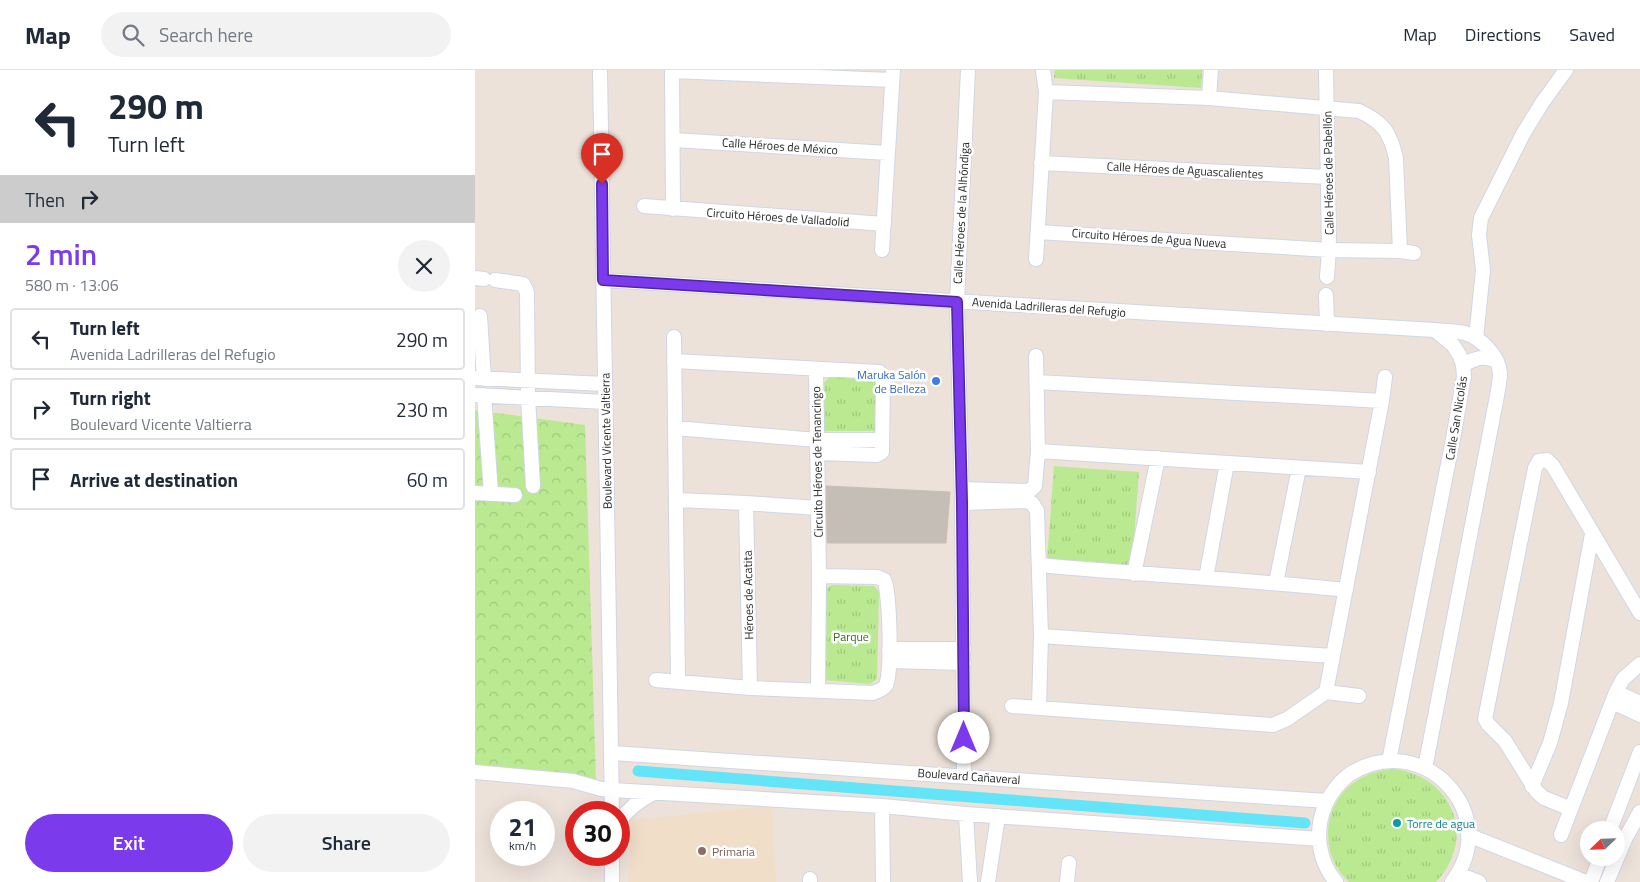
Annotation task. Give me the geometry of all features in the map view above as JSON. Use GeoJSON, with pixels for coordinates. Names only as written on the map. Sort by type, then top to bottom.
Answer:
{"type":"FeatureCollection","features":[{"type":"Feature","properties":{"kind":"street","name":"Boulevard Vicente Valtierra"},"geometry":{"type":"LineString","coordinates":[[600,70],[612,801]]}},
{"type":"Feature","properties":{"kind":"street"},"geometry":{"type":"LineString","coordinates":[[673,209],[672,70],[892,75],[882,250]]}},
{"type":"Feature","properties":{"kind":"street","name":"Calle Héroes de la Alhóndiga"},"geometry":{"type":"LineString","coordinates":[[964,776],[962,496],[957,302],[969,70]]}},
{"type":"Feature","properties":{"kind":"street"},"geometry":{"type":"LineString","coordinates":[[1036,259],[1046,92],[1043,70]]}},
{"type":"Feature","properties":{"kind":"street"},"geometry":{"type":"LineString","coordinates":[[1209,98],[1211,70]]}},
{"type":"Feature","properties":{"kind":"street","name":"Calle Héroes de Pabellón"},"geometry":{"type":"LineString","coordinates":[[1326,70],[1329,250],[1327,277]]}},
{"type":"Feature","properties":{"kind":"street"},"geometry":{"type":"LineString","coordinates":[[1476,338],[1483,270],[1479,235],[1481,218],[1523,134],[1567,70]]}},
{"type":"Feature","properties":{"kind":"street"},"geometry":{"type":"LineString","coordinates":[[1046,92],[1209,98],[1359,111],[1381,124],[1388,135],[1396,158],[1400,251]]}},
{"type":"Feature","properties":{"kind":"street","name":"Calle Héroes de México"},"geometry":{"type":"LineString","coordinates":[[673,140],[888,153]]}},
{"type":"Feature","properties":{"kind":"street","name":"Calle Héroes de Aguascalientes"},"geometry":{"type":"LineString","coordinates":[[1041,163],[1328,177]]}},
{"type":"Feature","properties":{"kind":"street","name":"Circuito Héroes de Valladolid"},"geometry":{"type":"LineString","coordinates":[[644,206],[884,224]]}},
{"type":"Feature","properties":{"kind":"street","name":"Circuito Héroes de Agua Nueva"},"geometry":{"type":"LineString","coordinates":[[1038,232],[1329,250],[1414,252]]}},
{"type":"Feature","properties":{"kind":"street"},"geometry":{"type":"LineString","coordinates":[[485,279],[523,284],[527,292],[528,397],[533,486]]}},
{"type":"Feature","properties":{"kind":"street","name":"Avenida Ladrilleras del Refugio"},"geometry":{"type":"LineString","coordinates":[[603,280],[1434,330]]}},
{"type":"Feature","properties":{"kind":"street"},"geometry":{"type":"LineString","coordinates":[[1326,295],[1327,324]]}},
{"type":"Feature","properties":{"kind":"street"},"geometry":{"type":"LineString","coordinates":[[480,316],[479,378],[605,384]]}},
{"type":"Feature","properties":{"kind":"street"},"geometry":{"type":"LineString","coordinates":[[1425,768],[1500,374],[1497,361],[1491,352],[1476,338],[1466,334],[1434,330]]}},
{"type":"Feature","properties":{"kind":"street","name":"Calle San Nicolás"},"geometry":{"type":"LineString","coordinates":[[1389,761],[1464,376],[1460,356],[1453,345],[1434,330]]}},
{"type":"Feature","properties":{"kind":"street"},"geometry":{"type":"LineString","coordinates":[[674,337],[678,681]]}},
{"type":"Feature","properties":{"kind":"street"},"geometry":{"type":"LineString","coordinates":[[962,496],[1029,491],[1035,486],[1039,451],[1036,356]]}},
{"type":"Feature","properties":{"kind":"street"},"geometry":{"type":"LineString","coordinates":[[1463,365],[1482,357],[1488,357],[1497,361]]}},
{"type":"Feature","properties":{"kind":"street","name":"Circuito Héroes de Tenancingo"},"geometry":{"type":"LineString","coordinates":[[674,361],[816,368],[819,576],[817,690]]}},
{"type":"Feature","properties":{"kind":"street"},"geometry":{"type":"LineString","coordinates":[[675,428],[879,454],[882,452],[883,379],[881,374],[873,371],[816,368]]}},
{"type":"Feature","properties":{"kind":"street"},"geometry":{"type":"LineString","coordinates":[[1326,692],[1369,472],[1385,377]]}},
{"type":"Feature","properties":{"kind":"street"},"geometry":{"type":"LineString","coordinates":[[1037,382],[1382,401]]}},
{"type":"Feature","properties":{"kind":"street"},"geometry":{"type":"LineString","coordinates":[[491,494],[480,395],[605,402]]}},
{"type":"Feature","properties":{"kind":"street"},"geometry":{"type":"LineString","coordinates":[[1039,451],[1369,472]]}},
{"type":"Feature","properties":{"kind":"street"},"geometry":{"type":"LineString","coordinates":[[1134,574],[1158,458]]}},
{"type":"Feature","properties":{"kind":"street"},"geometry":{"type":"LineString","coordinates":[[1571,809],[1544,798],[1533,786],[1511,750],[1485,719],[1533,477],[1536,464],[1539,461],[1547,460],[1553,466],[1640,613]]}},
{"type":"Feature","properties":{"kind":"street"},"geometry":{"type":"LineString","coordinates":[[1205,578],[1227,463]]}},
{"type":"Feature","properties":{"kind":"street"},"geometry":{"type":"LineString","coordinates":[[1276,583],[1299,468]]}},
{"type":"Feature","properties":{"kind":"street"},"geometry":{"type":"LineString","coordinates":[[475,493],[515,495]]}},
{"type":"Feature","properties":{"kind":"street"},"geometry":{"type":"LineString","coordinates":[[962,496],[1025,500],[1032,503],[1037,512],[1041,636],[1039,707]]}},
{"type":"Feature","properties":{"kind":"street"},"geometry":{"type":"LineString","coordinates":[[677,500],[818,508]]}},
{"type":"Feature","properties":{"kind":"street","name":"Héroes de Acatita"},"geometry":{"type":"LineString","coordinates":[[746,503],[750,688]]}},
{"type":"Feature","properties":{"kind":"street"},"geometry":{"type":"LineString","coordinates":[[1533,786],[1561,703],[1592,534]]}},
{"type":"Feature","properties":{"kind":"street"},"geometry":{"type":"LineString","coordinates":[[1040,565],[1345,590]]}},
{"type":"Feature","properties":{"kind":"street"},"geometry":{"type":"LineString","coordinates":[[656,680],[750,688],[873,693],[878,691],[885,686],[889,655],[888,592],[884,580],[877,577],[819,576]]}},
{"type":"Feature","properties":{"kind":"street"},"geometry":{"type":"LineString","coordinates":[[1041,636],[1333,656]]}},
{"type":"Feature","properties":{"kind":"street"},"geometry":{"type":"LineString","coordinates":[[889,655],[964,649]]}},
{"type":"Feature","properties":{"kind":"street"},"geometry":{"type":"LineString","coordinates":[[889,655],[964,664]]}},
{"type":"Feature","properties":{"kind":"street"},"geometry":{"type":"LineString","coordinates":[[1561,835],[1614,697],[1623,679],[1640,664]]}},
{"type":"Feature","properties":{"kind":"street"},"geometry":{"type":"LineString","coordinates":[[1012,706],[1273,725],[1287,720],[1326,692],[1359,696]]}},
{"type":"Feature","properties":{"kind":"street"},"geometry":{"type":"LineString","coordinates":[[1614,697],[1640,703]]}},
{"type":"Feature","properties":{"kind":"street"},"geometry":{"type":"LineString","coordinates":[[1614,697],[1640,715]]}},
{"type":"Feature","properties":{"kind":"street"},"geometry":{"type":"LineString","coordinates":[[1613,821],[1640,752]]}},
{"type":"Feature","properties":{"kind":"street","name":"Boulevard Cañaveral"},"geometry":{"type":"LineString","coordinates":[[611,753],[1327,801]]}},
{"type":"Feature","properties":{"kind":"street"},"geometry":{"type":"LineString","coordinates":[[1336,882],[1322,859],[1319,839],[1319,826],[1327,801],[1335,788],[1359,769],[1374,763],[1389,761],[1409,762],[1425,768],[1443,779],[1456,795],[1465,814],[1468,835],[1465,858],[1455,878],[1479,882]]}},
{"type":"Feature","properties":{"kind":"street"},"geometry":{"type":"LineString","coordinates":[[475,772],[573,781],[612,790],[882,806],[966,814],[1319,839]]}},
{"type":"Feature","properties":{"kind":"street"},"geometry":{"type":"LineString","coordinates":[[630,808],[642,799],[657,792]]}},
{"type":"Feature","properties":{"kind":"street"},"geometry":{"type":"LineString","coordinates":[[882,806],[883,882]]}},
{"type":"Feature","properties":{"kind":"street"},"geometry":{"type":"LineString","coordinates":[[1607,882],[1625,839],[1640,812]]}},
{"type":"Feature","properties":{"kind":"street"},"geometry":{"type":"LineString","coordinates":[[966,814],[970,882]]}},
{"type":"Feature","properties":{"kind":"street"},"geometry":{"type":"LineString","coordinates":[[988,882],[998,816]]}},
{"type":"Feature","properties":{"kind":"street"},"geometry":{"type":"LineString","coordinates":[[1468,835],[1586,882]]}},
{"type":"Feature","properties":{"kind":"street"},"geometry":{"type":"LineString","coordinates":[[1067,882],[1069,863]]}},
{"type":"Feature","properties":{"kind":"street"},"geometry":{"type":"LineString","coordinates":[[612,866],[612,882]]}},
{"type":"Feature","properties":{"kind":"street"},"geometry":{"type":"LineString","coordinates":[[1591,882],[1597,866]]}},
{"type":"Feature","properties":{"kind":"shaded area","name":"Primaria"},"geometry":{"type":"Polygon","coordinates":[[[772,806],[776,882],[628,882],[631,820],[772,806]]]}},
{"type":"Feature","properties":{"kind":"green space"},"geometry":{"type":"Polygon","coordinates":[[[1055,70],[1202,70],[1201,88],[1054,78],[1055,70]]]}},
{"type":"Feature","properties":{"kind":"green space"},"geometry":{"type":"Polygon","coordinates":[[[865,374],[879,378],[876,431],[823,431],[823,383],[830,377],[865,374]]]}},
{"type":"Feature","properties":{"kind":"green space"},"geometry":{"type":"Polygon","coordinates":[[[475,410],[585,425],[596,781],[475,770],[475,410]]]}},
{"type":"Feature","properties":{"kind":"green space"},"geometry":{"type":"Polygon","coordinates":[[[1054,466],[1139,472],[1132,567],[1047,560],[1054,466]]]}},
{"type":"Feature","properties":{"kind":"green space","name":"Parque"},"geometry":{"type":"Polygon","coordinates":[[[832,585],[874,586],[879,592],[877,679],[870,684],[822,680],[826,588],[832,585]]]}},
{"type":"Feature","properties":{"kind":"green space"},"geometry":{"type":"Polygon","coordinates":[[[1393,769],[1414,774],[1431,783],[1444,796],[1452,811],[1456,828],[1455,847],[1449,865],[1436,882],[1349,882],[1338,870],[1328,841],[1332,811],[1339,798],[1350,786],[1363,777],[1393,769]]]}},
{"type":"Feature","properties":{"kind":"building"},"geometry":{"type":"Polygon","coordinates":[[[826,486],[950,492],[946,543],[827,543],[826,486]]]}},
{"type":"Feature","properties":{"kind":"waterway"},"geometry":{"type":"LineString","coordinates":[[638,771],[1305,823]]}},
{"type":"Feature","properties":{"kind":"place","name":"Maruka Salón de Belleza"},"geometry":{"type":"Point","coordinates":[936,381]}},
{"type":"Feature","properties":{"kind":"place","name":"Torre de agua"},"geometry":{"type":"Point","coordinates":[1397,823]}},
{"type":"Feature","properties":{"kind":"place","name":"Primaria"},"geometry":{"type":"Point","coordinates":[702,851]}},
{"type":"Feature","properties":{"kind":"route"},"geometry":{"type":"LineString","coordinates":[[602,184],[603,280],[957,302],[962,503],[964,738]]}}]}
